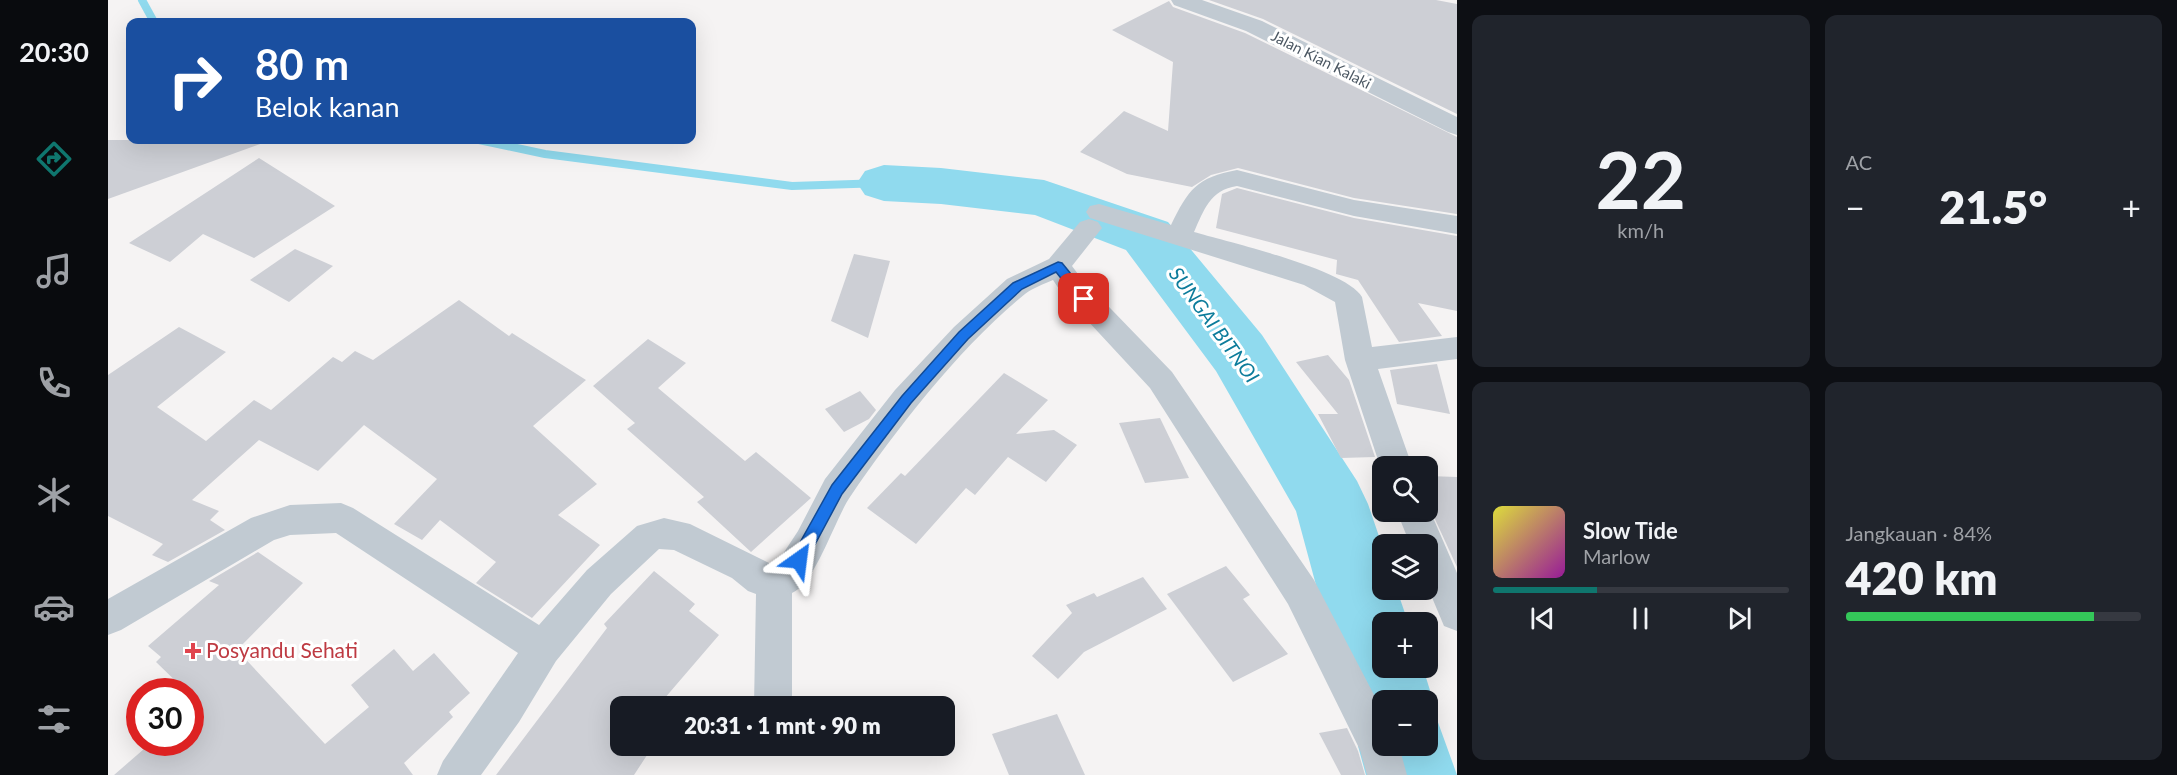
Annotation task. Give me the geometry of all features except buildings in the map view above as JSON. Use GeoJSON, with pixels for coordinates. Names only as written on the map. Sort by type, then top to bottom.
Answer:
{"type":"FeatureCollection","features":[{"type":"Feature","properties":{"kind":"street","name":"Jalan Kian Kalaki"},"geometry":{"type":"LineString","coordinates":[[1182,0],[1263,30],[1457,126]]}},
{"type":"Feature","properties":{"kind":"street"},"geometry":{"type":"LineString","coordinates":[[1179,236],[1202,190],[1218,180],[1237,178],[1354,208],[1457,225]]}},
{"type":"Feature","properties":{"kind":"street"},"geometry":{"type":"LineString","coordinates":[[457,775],[505,708],[543,648],[599,582],[648,537],[664,533],[678,535],[744,567],[760,579],[774,583],[788,578],[810,542],[837,489],[914,391],[964,335],[1017,286],[1058,266],[1094,220],[1179,236],[1314,278],[1348,297],[1359,360],[1393,456]]}},
{"type":"Feature","properties":{"kind":"street"},"geometry":{"type":"LineString","coordinates":[[1058,266],[1071,285],[1161,380],[1301,592],[1379,745],[1387,775]]}},
{"type":"Feature","properties":{"kind":"street"},"geometry":{"type":"LineString","coordinates":[[1359,360],[1457,348]]}},
{"type":"Feature","properties":{"kind":"street"},"geometry":{"type":"LineString","coordinates":[[108,618],[263,529],[290,520],[341,518],[543,648]]}},
{"type":"Feature","properties":{"kind":"street"},"geometry":{"type":"LineString","coordinates":[[1438,569],[1457,614]]}},
{"type":"Feature","properties":{"kind":"street"},"geometry":{"type":"LineString","coordinates":[[773,696],[774,583]]}},
{"type":"Feature","properties":{"kind":"waterway"},"geometry":{"type":"LineString","coordinates":[[142,0],[152,18]]}},
{"type":"Feature","properties":{"kind":"waterway"},"geometry":{"type":"LineString","coordinates":[[498,144],[545,154],[792,186],[884,183]]}},
{"type":"Feature","properties":{"kind":"waterway","name":"SUNGAI BITNOI"},"geometry":{"type":"LineString","coordinates":[[884,183],[941,186],[1044,198],[1147,236],[1239,353],[1331,504],[1387,690]]}},
{"type":"Feature","properties":{"kind":"waterway","name":"SUNGAI BITNOI"},"geometry":{"type":"LineString","coordinates":[[1406,756],[1412,775]]}},
{"type":"Feature","properties":{"kind":"place","name":"Posyandu Sehati"},"geometry":{"type":"Point","coordinates":[193,651]}},
{"type":"Feature","properties":{"kind":"route"},"geometry":{"type":"LineString","coordinates":[[799,560],[837,489],[906,399],[964,335],[1017,286],[1058,266],[1084,299]]}}]}
